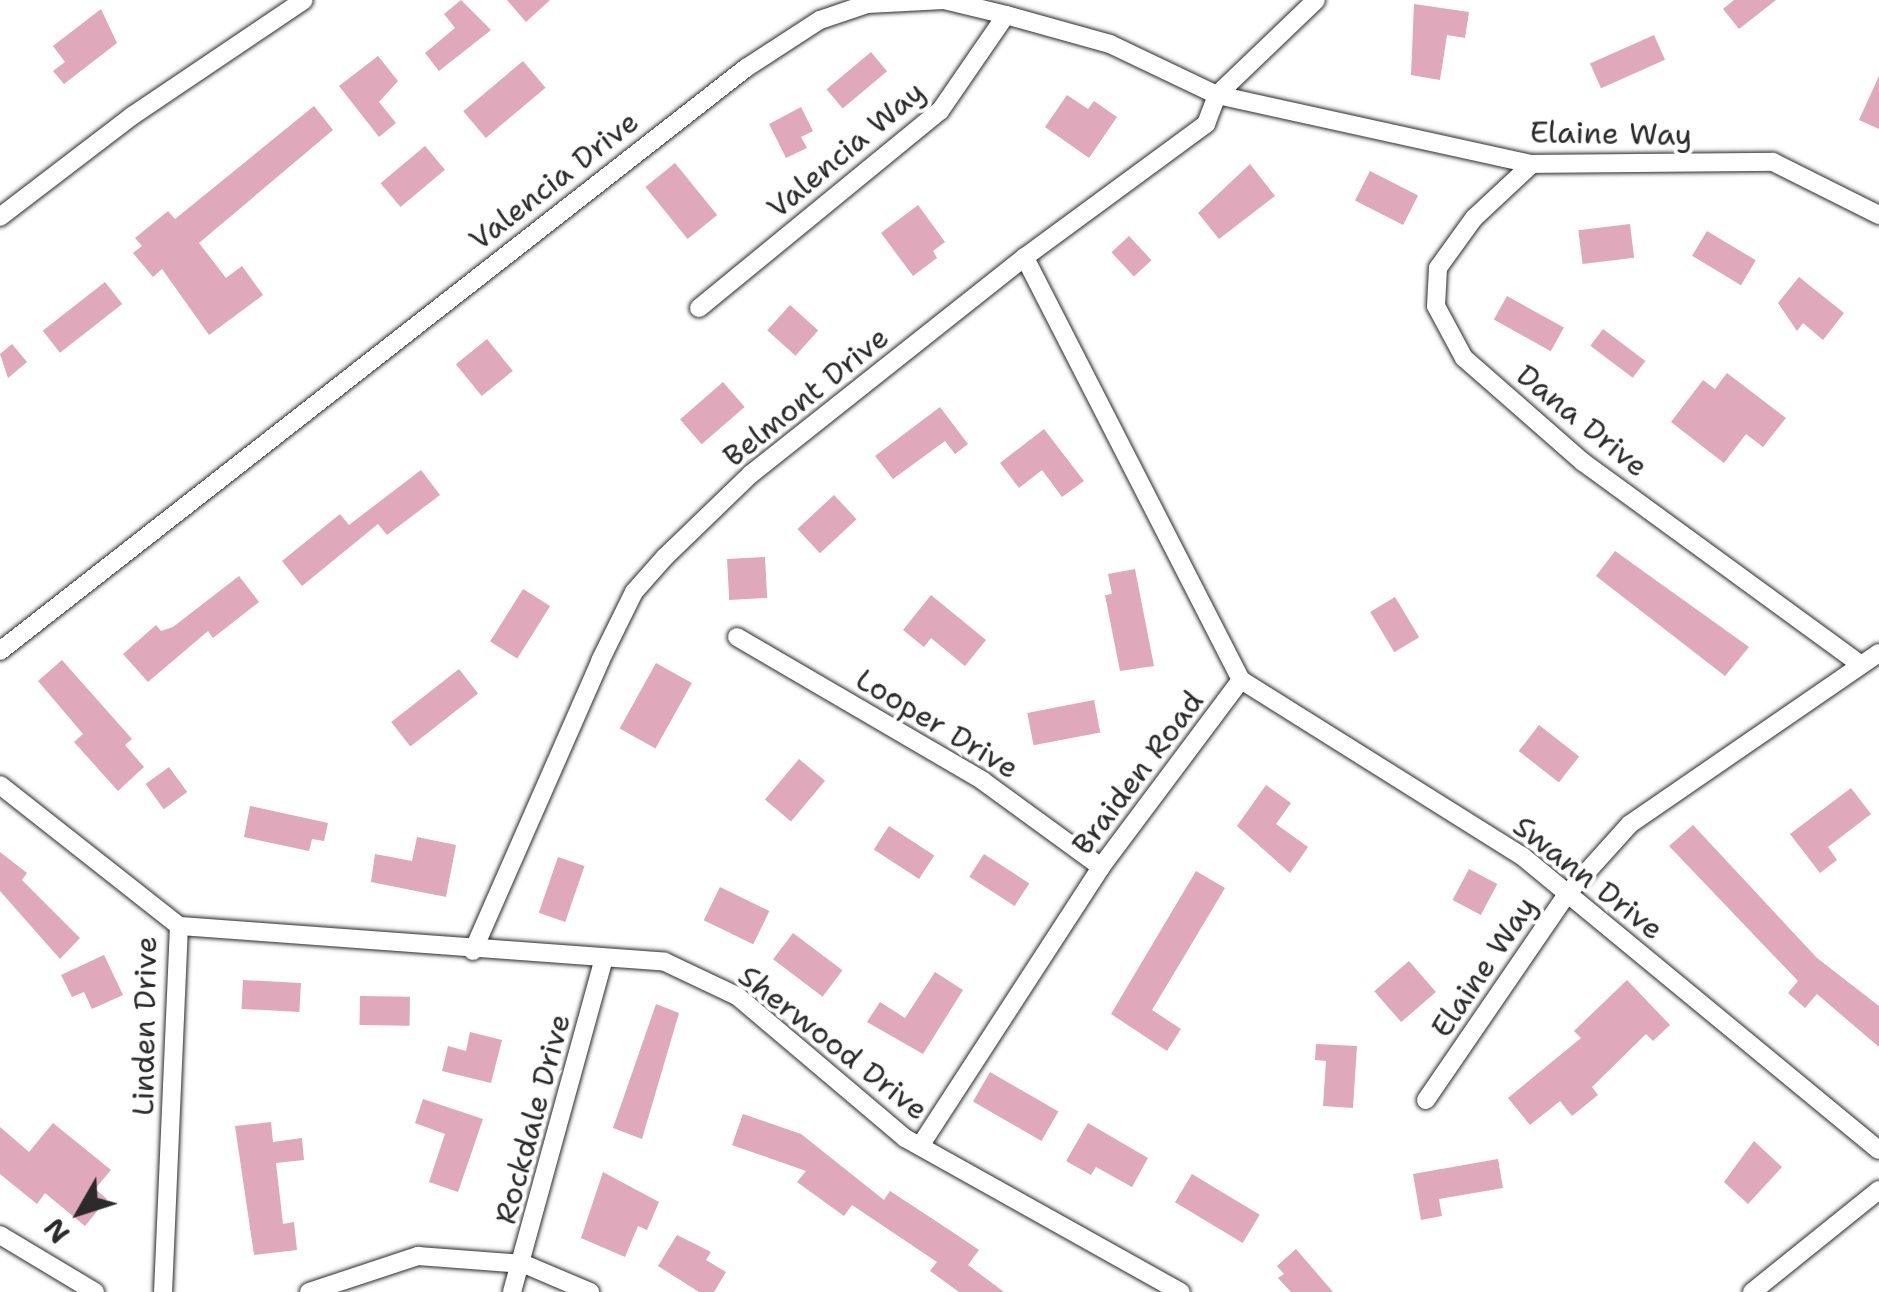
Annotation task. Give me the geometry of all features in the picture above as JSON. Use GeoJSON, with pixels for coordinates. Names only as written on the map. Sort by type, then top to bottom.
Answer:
{"type":"FeatureCollection","features":[{"type":"Feature","properties":{"kind":"street"},"geometry":{"type":"LineString","coordinates":[[0,217],[132,116],[304,0]]}},
{"type":"Feature","properties":{"kind":"street","name":"Valencia Drive"},"geometry":{"type":"LineString","coordinates":[[0,651],[716,91],[820,20],[867,4],[944,0],[1110,44],[1217,95]]}},
{"type":"Feature","properties":{"kind":"street","name":"Belmont Drive"},"geometry":{"type":"LineString","coordinates":[[473,951],[634,592],[751,474],[1025,257],[1206,124],[1217,95],[1316,0]]}},
{"type":"Feature","properties":{"kind":"street","name":"Valencia Way"},"geometry":{"type":"LineString","coordinates":[[699,308],[940,111],[1006,15]]}},
{"type":"Feature","properties":{"kind":"street","name":"Elaine Way"},"geometry":{"type":"LineString","coordinates":[[1217,95],[1532,164],[1774,162],[1824,182],[1879,214]]}},
{"type":"Feature","properties":{"kind":"street","name":"Dana Drive"},"geometry":{"type":"LineString","coordinates":[[1532,164],[1474,218],[1438,268],[1436,306],[1464,358],[1583,462],[1860,664]]}},
{"type":"Feature","properties":{"kind":"street","name":"Braiden Road"},"geometry":{"type":"LineString","coordinates":[[920,1146],[1101,867],[1240,680],[1025,257]]}},
{"type":"Feature","properties":{"kind":"street","name":"Looper Drive"},"geometry":{"type":"LineString","coordinates":[[737,638],[983,781],[1101,867]]}},
{"type":"Feature","properties":{"kind":"street","name":"Elaine Way"},"geometry":{"type":"LineString","coordinates":[[1426,1100],[1567,894],[1630,824],[1879,653]]}},
{"type":"Feature","properties":{"kind":"street","name":"Swann Drive"},"geometry":{"type":"LineString","coordinates":[[1240,680],[1522,856],[1879,1150]]}},
{"type":"Feature","properties":{"kind":"street","name":"Linden Drive"},"geometry":{"type":"LineString","coordinates":[[0,785],[179,926],[163,1292]]}},
{"type":"Feature","properties":{"kind":"street","name":"Sherwood Drive"},"geometry":{"type":"LineString","coordinates":[[179,926],[473,951],[665,962],[737,996],[920,1146],[1182,1292]]}},
{"type":"Feature","properties":{"kind":"street","name":"Rockdale Drive"},"geometry":{"type":"LineString","coordinates":[[512,1292],[524,1264],[604,958]]}},
{"type":"Feature","properties":{"kind":"street"},"geometry":{"type":"LineString","coordinates":[[1752,1292],[1879,1190]]}},
{"type":"Feature","properties":{"kind":"street"},"geometry":{"type":"LineString","coordinates":[[0,1236],[94,1292]]}},
{"type":"Feature","properties":{"kind":"street"},"geometry":{"type":"LineString","coordinates":[[310,1292],[418,1256],[524,1264],[590,1292]]}},
{"type":"Feature","properties":{"kind":"building"},"geometry":{"type":"Polygon","coordinates":[[[461,0],[491,30],[439,71],[425,53],[455,28],[444,14],[461,0]]]}},
{"type":"Feature","properties":{"kind":"building"},"geometry":{"type":"Polygon","coordinates":[[[507,0],[550,0],[526,22],[507,0]]]}},
{"type":"Feature","properties":{"kind":"building"},"geometry":{"type":"Polygon","coordinates":[[[1734,0],[1776,0],[1739,29],[1723,9],[1734,0]]]}},
{"type":"Feature","properties":{"kind":"building"},"geometry":{"type":"Polygon","coordinates":[[[1414,4],[1469,12],[1465,38],[1447,35],[1440,80],[1411,75],[1414,4]]]}},
{"type":"Feature","properties":{"kind":"building"},"geometry":{"type":"Polygon","coordinates":[[[101,9],[117,43],[64,84],[53,71],[65,62],[53,46],[101,9]]]}},
{"type":"Feature","properties":{"kind":"building"},"geometry":{"type":"Polygon","coordinates":[[[1654,35],[1665,60],[1601,88],[1590,63],[1654,35]]]}},
{"type":"Feature","properties":{"kind":"building"},"geometry":{"type":"Polygon","coordinates":[[[871,52],[887,71],[843,108],[827,89],[871,52]]]}},
{"type":"Feature","properties":{"kind":"building"},"geometry":{"type":"Polygon","coordinates":[[[378,56],[398,81],[379,102],[396,123],[379,137],[339,86],[378,56]]]}},
{"type":"Feature","properties":{"kind":"building"},"geometry":{"type":"Polygon","coordinates":[[[523,61],[545,88],[486,138],[463,111],[523,61]]]}},
{"type":"Feature","properties":{"kind":"building"},"geometry":{"type":"Polygon","coordinates":[[[1879,76],[1879,129],[1859,120],[1879,76]]]}},
{"type":"Feature","properties":{"kind":"building"},"geometry":{"type":"Polygon","coordinates":[[[1067,95],[1088,109],[1094,101],[1117,117],[1089,158],[1045,127],[1067,95]]]}},
{"type":"Feature","properties":{"kind":"building"},"geometry":{"type":"Polygon","coordinates":[[[314,106],[333,130],[199,243],[226,278],[242,266],[263,295],[209,335],[162,269],[153,277],[133,253],[142,246],[135,238],[168,211],[175,219],[314,106]]]}},
{"type":"Feature","properties":{"kind":"building"},"geometry":{"type":"Polygon","coordinates":[[[801,107],[813,131],[801,137],[807,148],[786,158],[769,124],[801,107]]]}},
{"type":"Feature","properties":{"kind":"building"},"geometry":{"type":"Polygon","coordinates":[[[425,146],[445,170],[400,207],[381,183],[425,146]]]}},
{"type":"Feature","properties":{"kind":"building"},"geometry":{"type":"Polygon","coordinates":[[[675,163],[717,215],[688,239],[645,187],[675,163]]]}},
{"type":"Feature","properties":{"kind":"building"},"geometry":{"type":"Polygon","coordinates":[[[1250,164],[1275,196],[1219,239],[1198,213],[1250,164]]]}},
{"type":"Feature","properties":{"kind":"building"},"geometry":{"type":"Polygon","coordinates":[[[1370,171],[1418,196],[1403,225],[1355,200],[1370,171]]]}},
{"type":"Feature","properties":{"kind":"building"},"geometry":{"type":"Polygon","coordinates":[[[918,205],[945,242],[933,251],[937,258],[913,276],[881,233],[918,205]]]}},
{"type":"Feature","properties":{"kind":"building"},"geometry":{"type":"Polygon","coordinates":[[[1630,224],[1634,258],[1583,264],[1578,230],[1630,224]]]}},
{"type":"Feature","properties":{"kind":"building"},"geometry":{"type":"Polygon","coordinates":[[[1707,231],[1756,260],[1741,285],[1692,256],[1707,231]]]}},
{"type":"Feature","properties":{"kind":"building"},"geometry":{"type":"Polygon","coordinates":[[[1129,236],[1152,260],[1134,277],[1111,252],[1129,236]]]}},
{"type":"Feature","properties":{"kind":"building"},"geometry":{"type":"Polygon","coordinates":[[[1799,277],[1844,313],[1823,340],[1803,323],[1797,331],[1778,303],[1799,277]]]}},
{"type":"Feature","properties":{"kind":"building"},"geometry":{"type":"Polygon","coordinates":[[[105,282],[122,304],[60,353],[43,331],[105,282]]]}},
{"type":"Feature","properties":{"kind":"building"},"geometry":{"type":"Polygon","coordinates":[[[1507,296],[1564,328],[1551,351],[1494,320],[1507,296]]]}},
{"type":"Feature","properties":{"kind":"building"},"geometry":{"type":"Polygon","coordinates":[[[790,305],[818,330],[795,356],[767,330],[790,305]]]}},
{"type":"Feature","properties":{"kind":"building"},"geometry":{"type":"Polygon","coordinates":[[[1603,329],[1645,361],[1633,378],[1590,346],[1603,329]]]}},
{"type":"Feature","properties":{"kind":"building"},"geometry":{"type":"Polygon","coordinates":[[[487,339],[513,371],[482,396],[456,364],[487,339]]]}},
{"type":"Feature","properties":{"kind":"building"},"geometry":{"type":"Polygon","coordinates":[[[12,344],[27,362],[8,378],[0,354],[12,344]]]}},
{"type":"Feature","properties":{"kind":"building"},"geometry":{"type":"Polygon","coordinates":[[[1727,373],[1786,418],[1763,447],[1746,434],[1724,463],[1671,422],[1703,380],[1715,389],[1727,373]]]}},
{"type":"Feature","properties":{"kind":"building"},"geometry":{"type":"Polygon","coordinates":[[[723,382],[745,407],[702,444],[680,419],[723,382]]]}},
{"type":"Feature","properties":{"kind":"building"},"geometry":{"type":"Polygon","coordinates":[[[940,407],[968,444],[955,454],[945,441],[893,479],[875,456],[940,407]]]}},
{"type":"Feature","properties":{"kind":"building"},"geometry":{"type":"Polygon","coordinates":[[[1044,429],[1084,481],[1062,497],[1042,470],[1019,488],[1000,463],[1044,429]]]}},
{"type":"Feature","properties":{"kind":"building"},"geometry":{"type":"Polygon","coordinates":[[[421,470],[440,495],[387,535],[378,524],[302,586],[282,561],[340,514],[349,525],[421,470]]]}},
{"type":"Feature","properties":{"kind":"building"},"geometry":{"type":"Polygon","coordinates":[[[834,495],[857,519],[820,553],[797,529],[834,495]]]}},
{"type":"Feature","properties":{"kind":"building"},"geometry":{"type":"Polygon","coordinates":[[[1615,551],[1749,647],[1725,676],[1596,576],[1615,551]]]}},
{"type":"Feature","properties":{"kind":"building"},"geometry":{"type":"Polygon","coordinates":[[[765,557],[767,598],[729,600],[727,559],[765,557]]]}},
{"type":"Feature","properties":{"kind":"building"},"geometry":{"type":"Polygon","coordinates":[[[1135,569],[1154,666],[1120,671],[1105,595],[1112,594],[1108,574],[1135,569]]]}},
{"type":"Feature","properties":{"kind":"building"},"geometry":{"type":"Polygon","coordinates":[[[239,576],[259,602],[213,638],[208,631],[148,682],[123,654],[156,625],[161,631],[173,627],[239,576]]]}},
{"type":"Feature","properties":{"kind":"building"},"geometry":{"type":"Polygon","coordinates":[[[523,589],[550,606],[517,659],[490,642],[523,589]]]}},
{"type":"Feature","properties":{"kind":"building"},"geometry":{"type":"Polygon","coordinates":[[[931,595],[986,640],[965,666],[931,638],[924,647],[903,630],[931,595]]]}},
{"type":"Feature","properties":{"kind":"building"},"geometry":{"type":"Polygon","coordinates":[[[1395,597],[1419,637],[1394,652],[1370,612],[1395,597]]]}},
{"type":"Feature","properties":{"kind":"building"},"geometry":{"type":"Polygon","coordinates":[[[62,660],[132,739],[125,745],[144,767],[118,791],[74,742],[83,734],[38,681],[62,660]]]}},
{"type":"Feature","properties":{"kind":"building"},"geometry":{"type":"Polygon","coordinates":[[[656,663],[692,683],[655,748],[620,729],[656,663]]]}},
{"type":"Feature","properties":{"kind":"building"},"geometry":{"type":"Polygon","coordinates":[[[459,669],[478,693],[410,746],[391,722],[459,669]]]}},
{"type":"Feature","properties":{"kind":"building"},"geometry":{"type":"Polygon","coordinates":[[[1094,700],[1100,732],[1034,745],[1027,713],[1094,700]]]}},
{"type":"Feature","properties":{"kind":"building"},"geometry":{"type":"Polygon","coordinates":[[[1539,725],[1579,756],[1559,782],[1519,751],[1539,725]]]}},
{"type":"Feature","properties":{"kind":"building"},"geometry":{"type":"Polygon","coordinates":[[[799,759],[825,781],[791,821],[765,800],[799,759]]]}},
{"type":"Feature","properties":{"kind":"building"},"geometry":{"type":"Polygon","coordinates":[[[169,767],[187,792],[164,809],[146,784],[169,767]]]}},
{"type":"Feature","properties":{"kind":"building"},"geometry":{"type":"Polygon","coordinates":[[[1266,785],[1291,803],[1276,824],[1308,847],[1290,873],[1237,826],[1266,785]]]}},
{"type":"Feature","properties":{"kind":"building"},"geometry":{"type":"Polygon","coordinates":[[[1851,788],[1871,814],[1828,847],[1837,860],[1820,873],[1790,834],[1851,788]]]}},
{"type":"Feature","properties":{"kind":"building"},"geometry":{"type":"Polygon","coordinates":[[[250,806],[328,823],[324,841],[312,839],[309,851],[244,837],[250,806]]]}},
{"type":"Feature","properties":{"kind":"building"},"geometry":{"type":"Polygon","coordinates":[[[1693,825],[1817,958],[1879,1006],[1879,1047],[1817,994],[1805,1008],[1788,993],[1798,981],[1669,846],[1693,825]]]}},
{"type":"Feature","properties":{"kind":"building"},"geometry":{"type":"Polygon","coordinates":[[[889,826],[934,855],[919,879],[874,849],[889,826]]]}},
{"type":"Feature","properties":{"kind":"building"},"geometry":{"type":"Polygon","coordinates":[[[417,837],[456,845],[446,897],[371,882],[375,854],[412,861],[417,837]]]}},
{"type":"Feature","properties":{"kind":"building"},"geometry":{"type":"Polygon","coordinates":[[[0,852],[27,873],[22,880],[80,938],[60,959],[0,891],[0,852]]]}},
{"type":"Feature","properties":{"kind":"building"},"geometry":{"type":"Polygon","coordinates":[[[984,854],[1029,883],[1015,906],[969,877],[984,854]]]}},
{"type":"Feature","properties":{"kind":"building"},"geometry":{"type":"Polygon","coordinates":[[[558,857],[584,866],[565,922],[539,913],[558,857]]]}},
{"type":"Feature","properties":{"kind":"building"},"geometry":{"type":"Polygon","coordinates":[[[1469,869],[1497,884],[1481,915],[1453,900],[1469,869]]]}},
{"type":"Feature","properties":{"kind":"building"},"geometry":{"type":"Polygon","coordinates":[[[1196,871],[1225,888],[1152,1010],[1181,1029],[1167,1051],[1111,1014],[1196,871]]]}},
{"type":"Feature","properties":{"kind":"building"},"geometry":{"type":"Polygon","coordinates":[[[720,887],[769,911],[753,944],[704,920],[720,887]]]}},
{"type":"Feature","properties":{"kind":"building"},"geometry":{"type":"Polygon","coordinates":[[[793,933],[843,970],[823,997],[773,959],[793,933]]]}},
{"type":"Feature","properties":{"kind":"building"},"geometry":{"type":"Polygon","coordinates":[[[104,955],[123,995],[92,1009],[84,992],[72,997],[61,975],[104,955]]]}},
{"type":"Feature","properties":{"kind":"building"},"geometry":{"type":"Polygon","coordinates":[[[1409,961],[1436,992],[1401,1022],[1374,991],[1409,961]]]}},
{"type":"Feature","properties":{"kind":"building"},"geometry":{"type":"Polygon","coordinates":[[[935,972],[963,990],[923,1054],[867,1022],[880,1002],[905,1018],[935,972]]]}},
{"type":"Feature","properties":{"kind":"building"},"geometry":{"type":"Polygon","coordinates":[[[243,980],[301,983],[299,1012],[241,1009],[243,980]]]}},
{"type":"Feature","properties":{"kind":"building"},"geometry":{"type":"Polygon","coordinates":[[[1627,980],[1670,1025],[1653,1041],[1646,1034],[1592,1087],[1598,1095],[1572,1116],[1560,1101],[1530,1125],[1508,1098],[1581,1038],[1574,1031],[1627,980]]]}},
{"type":"Feature","properties":{"kind":"building"},"geometry":{"type":"Polygon","coordinates":[[[360,996],[410,997],[409,1026],[359,1025],[360,996]]]}},
{"type":"Feature","properties":{"kind":"building"},"geometry":{"type":"Polygon","coordinates":[[[656,1004],[679,1013],[642,1139],[613,1128],[656,1004]]]}},
{"type":"Feature","properties":{"kind":"building"},"geometry":{"type":"Polygon","coordinates":[[[470,1032],[502,1040],[491,1083],[442,1071],[448,1046],[466,1051],[470,1032]]]}},
{"type":"Feature","properties":{"kind":"building"},"geometry":{"type":"Polygon","coordinates":[[[1316,1044],[1357,1046],[1353,1108],[1323,1106],[1326,1061],[1315,1060],[1316,1044]]]}},
{"type":"Feature","properties":{"kind":"building"},"geometry":{"type":"Polygon","coordinates":[[[990,1072],[1058,1112],[1041,1141],[973,1101],[990,1072]]]}},
{"type":"Feature","properties":{"kind":"building"},"geometry":{"type":"Polygon","coordinates":[[[423,1099],[483,1119],[458,1192],[429,1182],[445,1134],[415,1123],[423,1099]]]}},
{"type":"Feature","properties":{"kind":"building"},"geometry":{"type":"Polygon","coordinates":[[[743,1114],[801,1134],[884,1200],[890,1191],[979,1250],[968,1265],[1004,1292],[959,1292],[930,1271],[937,1262],[852,1205],[844,1216],[797,1182],[806,1171],[732,1145],[743,1114]]]}},
{"type":"Feature","properties":{"kind":"building"},"geometry":{"type":"Polygon","coordinates":[[[271,1122],[273,1142],[302,1138],[304,1160],[276,1163],[283,1224],[294,1222],[297,1250],[254,1255],[235,1126],[271,1122]]]}},
{"type":"Feature","properties":{"kind":"building"},"geometry":{"type":"Polygon","coordinates":[[[53,1123],[111,1170],[95,1189],[107,1199],[85,1226],[45,1193],[37,1204],[0,1174],[0,1127],[29,1152],[53,1123]]]}},
{"type":"Feature","properties":{"kind":"building"},"geometry":{"type":"Polygon","coordinates":[[[1088,1123],[1148,1158],[1132,1187],[1096,1167],[1091,1175],[1066,1161],[1088,1123]]]}},
{"type":"Feature","properties":{"kind":"building"},"geometry":{"type":"Polygon","coordinates":[[[1754,1141],[1782,1167],[1748,1204],[1724,1182],[1754,1141]]]}},
{"type":"Feature","properties":{"kind":"building"},"geometry":{"type":"Polygon","coordinates":[[[1498,1159],[1503,1188],[1439,1199],[1442,1216],[1421,1220],[1413,1174],[1498,1159]]]}},
{"type":"Feature","properties":{"kind":"building"},"geometry":{"type":"Polygon","coordinates":[[[603,1172],[659,1202],[647,1230],[638,1226],[625,1257],[581,1238],[603,1172]]]}},
{"type":"Feature","properties":{"kind":"building"},"geometry":{"type":"Polygon","coordinates":[[[1192,1174],[1260,1215],[1243,1243],[1175,1202],[1192,1174]]]}},
{"type":"Feature","properties":{"kind":"building"},"geometry":{"type":"Polygon","coordinates":[[[677,1235],[711,1252],[706,1260],[726,1272],[714,1292],[699,1292],[658,1266],[677,1235]]]}},
{"type":"Feature","properties":{"kind":"building"},"geometry":{"type":"Polygon","coordinates":[[[1296,1249],[1333,1292],[1291,1292],[1278,1278],[1284,1274],[1277,1266],[1296,1249]]]}}]}
